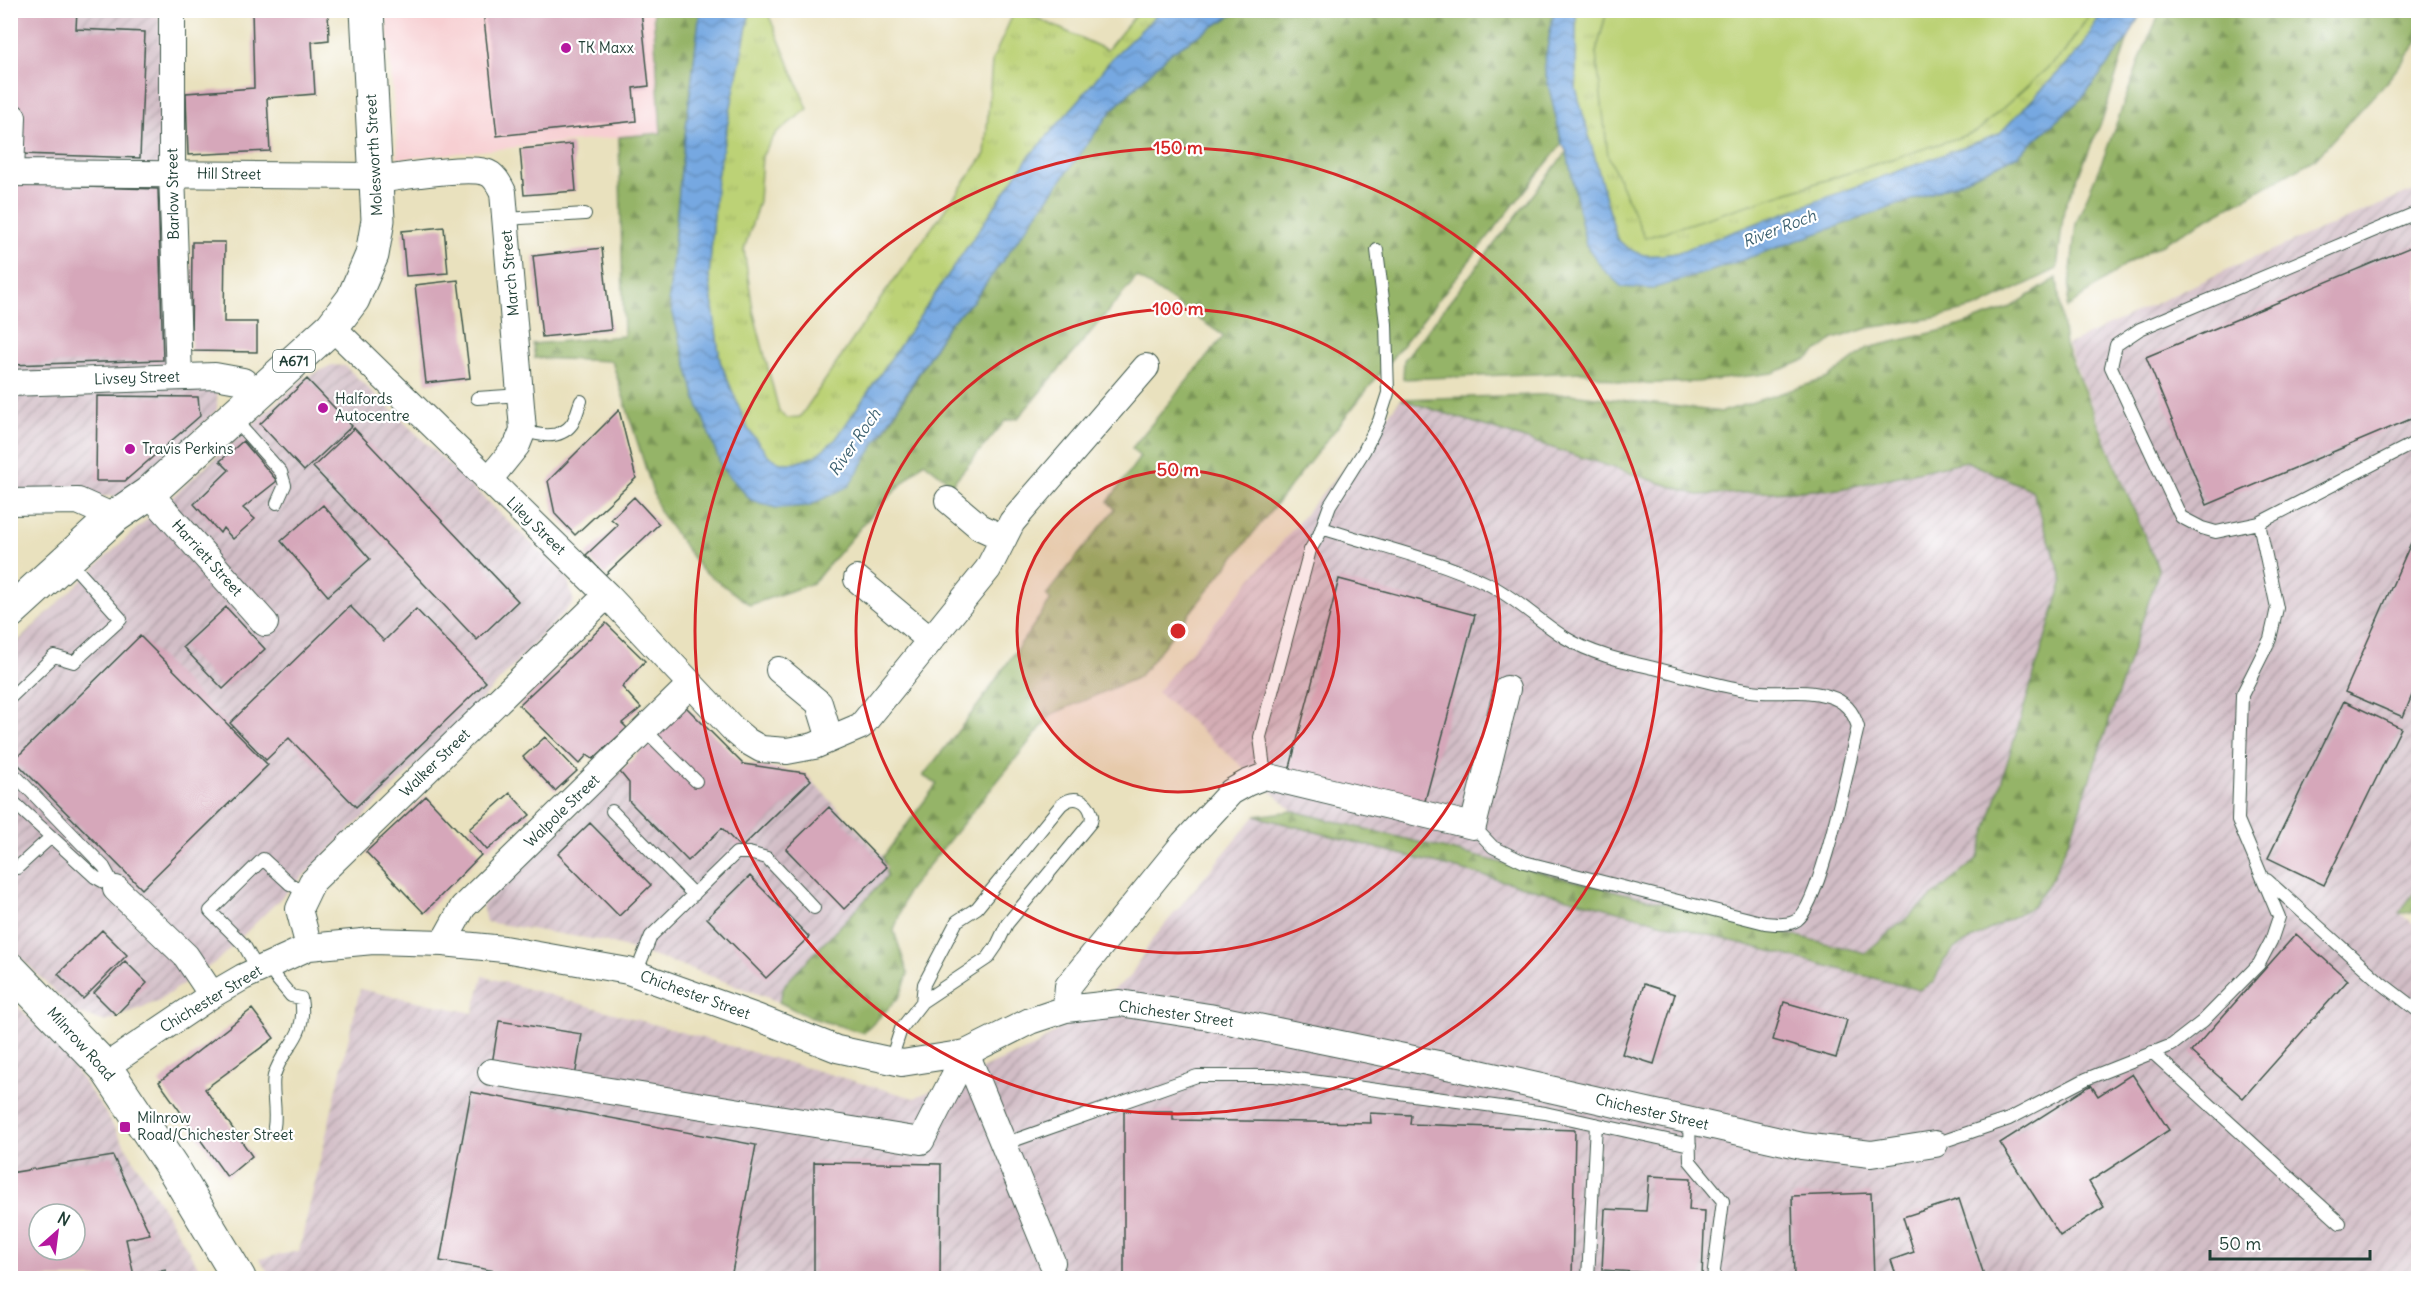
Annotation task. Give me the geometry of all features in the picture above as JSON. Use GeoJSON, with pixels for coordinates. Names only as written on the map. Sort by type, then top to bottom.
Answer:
{"type":"FeatureCollection","features":[{"type":"Feature","properties":{"kind":"main road","name":"Molesworth Street"},"geometry":{"type":"LineString","coordinates":[[10,612],[114,517],[149,493],[332,327],[353,299],[372,255],[378,220],[367,10]]}},
{"type":"Feature","properties":{"kind":"main road","name":"Milnrow Road"},"geometry":{"type":"LineString","coordinates":[[16,986],[105,1067],[170,1164],[239,1278]]}},
{"type":"Feature","properties":{"kind":"street","name":"Barlow Street"},"geometry":{"type":"LineString","coordinates":[[172,10],[172,173],[179,377]]}},
{"type":"Feature","properties":{"kind":"street"},"geometry":{"type":"LineString","coordinates":[[11,173],[13,117]]}},
{"type":"Feature","properties":{"kind":"street","name":"March Street"},"geometry":{"type":"LineString","coordinates":[[376,178],[483,171],[494,178],[503,192],[523,430]]}},
{"type":"Feature","properties":{"kind":"street","name":"Hill Street"},"geometry":{"type":"LineString","coordinates":[[11,173],[172,173],[376,178]]}},
{"type":"Feature","properties":{"kind":"street","name":"Liley Street"},"geometry":{"type":"LineString","coordinates":[[332,327],[488,481],[608,595],[690,686],[734,730],[761,749],[779,751],[814,746],[861,726],[988,569],[1012,522],[1146,367]]}},
{"type":"Feature","properties":{"kind":"street","name":"Livsey Street"},"geometry":{"type":"LineString","coordinates":[[10,383],[215,376],[243,381],[258,393]]}},
{"type":"Feature","properties":{"kind":"street"},"geometry":{"type":"LineString","coordinates":[[488,481],[517,445],[523,430]]}},
{"type":"Feature","properties":{"kind":"street","name":"Harriett Street"},"geometry":{"type":"LineString","coordinates":[[149,493],[265,623]]}},
{"type":"Feature","properties":{"kind":"street"},"geometry":{"type":"LineString","coordinates":[[948,500],[980,527],[1004,538]]}},
{"type":"Feature","properties":{"kind":"street"},"geometry":{"type":"LineString","coordinates":[[10,502],[78,501],[114,517]]}},
{"type":"Feature","properties":{"kind":"street"},"geometry":{"type":"LineString","coordinates":[[857,579],[930,640]]}},
{"type":"Feature","properties":{"kind":"street","name":"Walker Street"},"geometry":{"type":"LineString","coordinates":[[309,947],[299,909],[312,882],[608,595]]}},
{"type":"Feature","properties":{"kind":"street"},"geometry":{"type":"LineString","coordinates":[[779,670],[819,704],[830,739]]}},
{"type":"Feature","properties":{"kind":"street","name":"Walpole Street"},"geometry":{"type":"LineString","coordinates":[[442,943],[463,907],[690,686]]}},
{"type":"Feature","properties":{"kind":"street"},"geometry":{"type":"LineString","coordinates":[[1066,1009],[1068,986],[1184,843],[1231,792],[1247,783],[1264,776],[1473,826],[1507,689]]}},
{"type":"Feature","properties":{"kind":"street"},"geometry":{"type":"LineString","coordinates":[[116,889],[186,956],[212,994]]}},
{"type":"Feature","properties":{"kind":"street","name":"Chichester Street"},"geometry":{"type":"LineString","coordinates":[[105,1067],[212,994],[309,947],[373,941],[442,943],[504,949],[636,973],[837,1049],[902,1063],[966,1053],[1030,1021],[1066,1009],[1120,1003],[1209,1017],[1457,1068],[1689,1132],[1871,1154],[1935,1144]]}},
{"type":"Feature","properties":{"kind":"street"},"geometry":{"type":"LineString","coordinates":[[491,1072],[921,1141],[966,1053]]}},
{"type":"Feature","properties":{"kind":"street"},"geometry":{"type":"LineString","coordinates":[[966,1053],[1057,1270]]}},
{"type":"Feature","properties":{"kind":"lane"},"geometry":{"type":"LineString","coordinates":[[2418,212],[2140,328],[2116,345],[2111,367],[2181,517],[2202,528],[2216,532],[2259,524],[2418,441]]}},
{"type":"Feature","properties":{"kind":"lane"},"geometry":{"type":"LineString","coordinates":[[506,219],[585,214]]}},
{"type":"Feature","properties":{"kind":"lane"},"geometry":{"type":"LineString","coordinates":[[1264,776],[1260,737],[1310,550],[1322,528],[1330,505],[1364,451],[1379,421],[1388,393],[1386,324],[1377,250]]}},
{"type":"Feature","properties":{"kind":"lane"},"geometry":{"type":"LineString","coordinates":[[477,398],[520,395]]}},
{"type":"Feature","properties":{"kind":"lane"},"geometry":{"type":"LineString","coordinates":[[523,430],[538,435],[557,435],[572,424],[581,401]]}},
{"type":"Feature","properties":{"kind":"lane"},"geometry":{"type":"LineString","coordinates":[[232,417],[281,472],[285,485],[277,502]]}},
{"type":"Feature","properties":{"kind":"lane"},"geometry":{"type":"LineString","coordinates":[[1935,1144],[2009,1119],[2086,1078],[2172,1045],[2203,1021],[2259,964],[2271,941],[2279,916],[2238,820],[2242,695],[2270,639],[2277,608],[2259,524]]}},
{"type":"Feature","properties":{"kind":"lane"},"geometry":{"type":"LineString","coordinates":[[1322,528],[1450,568],[1487,583],[1513,598],[1563,637],[1587,649],[1623,661],[1752,691],[1807,692],[1828,696],[1841,702],[1853,712],[1858,727],[1820,877],[1811,901],[1797,920],[1784,924],[1765,923],[1524,862],[1493,847],[1473,826]]}},
{"type":"Feature","properties":{"kind":"lane"},"geometry":{"type":"LineString","coordinates":[[10,698],[54,656],[74,662],[122,619],[68,560]]}},
{"type":"Feature","properties":{"kind":"lane"},"geometry":{"type":"LineString","coordinates":[[645,730],[696,781]]}},
{"type":"Feature","properties":{"kind":"lane"},"geometry":{"type":"LineString","coordinates":[[10,770],[104,867],[116,889]]}},
{"type":"Feature","properties":{"kind":"lane"},"geometry":{"type":"LineString","coordinates":[[891,1060],[901,1029],[922,1002],[988,958],[1007,924],[1091,822],[1092,816],[1086,804],[1075,798],[1068,799],[1061,805],[977,908],[957,921],[924,984],[922,1002]]}},
{"type":"Feature","properties":{"kind":"lane"},"geometry":{"type":"LineString","coordinates":[[10,799],[95,877],[116,889]]}},
{"type":"Feature","properties":{"kind":"lane"},"geometry":{"type":"LineString","coordinates":[[612,811],[694,895]]}},
{"type":"Feature","properties":{"kind":"lane"},"geometry":{"type":"LineString","coordinates":[[17,868],[51,837]]}},
{"type":"Feature","properties":{"kind":"lane"},"geometry":{"type":"LineString","coordinates":[[636,973],[651,936],[736,853],[749,853],[767,858],[814,908]]}},
{"type":"Feature","properties":{"kind":"lane"},"geometry":{"type":"LineString","coordinates":[[274,1127],[276,1105],[274,1076],[297,1036],[303,1011],[301,998],[291,996],[210,911],[263,859],[290,884],[307,892]]}},
{"type":"Feature","properties":{"kind":"lane"},"geometry":{"type":"LineString","coordinates":[[2261,875],[2380,982],[2418,1011]]}},
{"type":"Feature","properties":{"kind":"lane"},"geometry":{"type":"LineString","coordinates":[[2152,1052],[2340,1223]]}},
{"type":"Feature","properties":{"kind":"lane"},"geometry":{"type":"LineString","coordinates":[[1004,1144],[1197,1076],[1275,1076],[1545,1113],[1596,1124],[1689,1132],[1690,1161],[1723,1202],[1713,1278]]}},
{"type":"Feature","properties":{"kind":"lane"},"geometry":{"type":"LineString","coordinates":[[1588,1278],[1596,1124]]}},
{"type":"Feature","properties":{"kind":"shaded area"},"geometry":{"type":"Polygon","coordinates":[[[10,11],[159,11],[187,368],[218,366],[217,410],[127,496],[11,498],[10,11]]]}},
{"type":"Feature","properties":{"kind":"shaded area"},"geometry":{"type":"Polygon","coordinates":[[[386,11],[653,11],[661,133],[398,159],[386,11]]]}},
{"type":"Feature","properties":{"kind":"shaded area"},"geometry":{"type":"Polygon","coordinates":[[[2418,190],[2418,887],[2400,913],[2418,927],[2418,1278],[272,1278],[259,1259],[299,1251],[360,989],[473,1013],[483,976],[914,1098],[1037,1045],[1129,978],[1152,940],[1255,816],[1919,990],[1934,982],[1943,962],[1955,948],[2033,906],[2053,877],[2074,827],[2159,570],[2067,345],[2237,265],[2418,190]]]}},
{"type":"Feature","properties":{"kind":"shaded area"},"geometry":{"type":"Polygon","coordinates":[[[332,365],[345,366],[567,577],[574,602],[466,716],[217,961],[158,1001],[106,1022],[76,1013],[11,948],[11,648],[123,541],[304,378],[332,365]]]}},
{"type":"Feature","properties":{"kind":"shaded area"},"geometry":{"type":"Polygon","coordinates":[[[1401,399],[1698,495],[1840,489],[1966,461],[2032,490],[2063,580],[1978,858],[1865,953],[1293,811],[1157,692],[1401,399]]]}},
{"type":"Feature","properties":{"kind":"shaded area"},"geometry":{"type":"Polygon","coordinates":[[[685,706],[743,764],[805,773],[883,857],[887,877],[785,984],[779,1002],[678,964],[603,941],[486,922],[482,905],[685,706]]]}},
{"type":"Feature","properties":{"kind":"shaded area"},"geometry":{"type":"Polygon","coordinates":[[[10,998],[64,1054],[105,1112],[205,1278],[11,1278],[10,998]]]}},
{"type":"Feature","properties":{"kind":"green space"},"geometry":{"type":"Polygon","coordinates":[[[1607,10],[2092,11],[2063,54],[1976,132],[1645,238],[1608,155],[1596,53],[1607,10]]]}},
{"type":"Feature","properties":{"kind":"green space"},"geometry":{"type":"Polygon","coordinates":[[[653,11],[700,11],[681,170],[669,299],[696,399],[722,468],[751,500],[881,438],[949,324],[974,300],[1112,110],[1171,52],[1239,11],[1554,11],[1544,66],[1562,144],[1139,677],[1052,714],[907,892],[894,931],[908,974],[900,996],[864,1033],[809,1017],[779,1002],[785,984],[887,877],[883,857],[937,784],[923,776],[979,704],[1051,600],[1046,595],[1115,509],[1108,502],[1140,457],[1132,448],[1224,336],[1137,277],[1018,418],[1005,421],[952,484],[924,462],[873,513],[813,583],[750,605],[701,569],[659,511],[612,361],[535,358],[533,344],[624,336],[619,137],[661,133],[653,11]]]}},
{"type":"Feature","properties":{"kind":"green space"},"geometry":{"type":"Polygon","coordinates":[[[750,11],[767,11],[808,109],[776,133],[762,156],[759,201],[744,250],[753,310],[779,411],[787,418],[800,417],[879,301],[985,154],[992,61],[1014,12],[1011,11],[1037,18],[1107,50],[1139,11],[1161,11],[1113,57],[1028,158],[836,439],[815,456],[795,463],[780,463],[766,454],[748,429],[720,361],[709,276],[717,177],[750,11]]]}},
{"type":"Feature","properties":{"kind":"green space"},"geometry":{"type":"Polygon","coordinates":[[[1576,11],[1607,11],[1596,53],[2063,54],[2092,11],[2102,11],[2082,48],[1999,134],[1676,253],[1651,256],[1631,250],[1617,239],[1576,89],[1576,11]]]}},
{"type":"Feature","properties":{"kind":"green space"},"geometry":{"type":"Polygon","coordinates":[[[2161,11],[2418,11],[2418,42],[2388,80],[2314,160],[2126,264],[2067,308],[2076,223],[2105,154],[2145,46],[2161,11]]]}},
{"type":"Feature","properties":{"kind":"green space"},"geometry":{"type":"Polygon","coordinates":[[[2128,38],[2103,118],[2064,209],[2057,269],[1981,306],[1934,318],[1868,328],[1834,339],[1807,359],[1773,373],[1697,382],[1627,384],[1583,372],[1403,379],[1404,360],[1567,151],[1586,245],[1711,271],[1951,186],[2018,155],[2083,97],[2128,38]]]}},
{"type":"Feature","properties":{"kind":"green space"},"geometry":{"type":"Polygon","coordinates":[[[2057,278],[2065,345],[2159,570],[2074,827],[2053,877],[2033,906],[1955,948],[1943,962],[1934,982],[1919,990],[1255,816],[1293,811],[1865,953],[1978,858],[2063,580],[2032,490],[1966,461],[1840,489],[1698,495],[1401,399],[1570,394],[1722,412],[1828,378],[1868,348],[1952,328],[2008,309],[2057,278]]]}},
{"type":"Feature","properties":{"kind":"green space"},"geometry":{"type":"Polygon","coordinates":[[[2418,887],[2418,906],[2412,913],[2399,913],[2418,887]]]}},
{"type":"Feature","properties":{"kind":"water","name":"River Roch"},"geometry":{"type":"Polygon","coordinates":[[[1554,10],[1576,11],[1576,89],[1617,239],[1631,250],[1651,256],[1676,253],[1999,134],[2082,48],[2102,11],[2142,11],[2128,38],[2083,97],[2018,155],[1951,186],[1711,271],[1651,289],[1622,287],[1603,269],[1586,245],[1567,152],[1562,144],[1544,66],[1554,10]]]}},
{"type":"Feature","properties":{"kind":"water","name":"River Roch"},"geometry":{"type":"Polygon","coordinates":[[[700,11],[750,11],[717,177],[709,276],[720,361],[748,429],[767,454],[780,463],[796,463],[815,456],[836,439],[1028,158],[1113,57],[1161,11],[1239,11],[1171,52],[1112,110],[974,300],[949,324],[849,486],[808,506],[776,508],[751,500],[722,468],[696,399],[669,299],[681,170],[700,11]]]}},
{"type":"Feature","properties":{"kind":"building"},"geometry":{"type":"Polygon","coordinates":[[[10,10],[77,10],[76,29],[145,32],[140,158],[22,154],[24,110],[10,110],[10,10]]]}},
{"type":"Feature","properties":{"kind":"building"},"geometry":{"type":"Polygon","coordinates":[[[252,10],[328,10],[329,40],[312,42],[315,94],[267,98],[270,151],[188,155],[186,93],[254,88],[252,10]]]}},
{"type":"Feature","properties":{"kind":"building","name":"TK Maxx"},"geometry":{"type":"Polygon","coordinates":[[[483,10],[641,10],[649,86],[633,88],[636,121],[497,136],[483,10]]]}},
{"type":"Feature","properties":{"kind":"building"},"geometry":{"type":"Polygon","coordinates":[[[572,144],[576,191],[524,195],[520,149],[572,144]]]}},
{"type":"Feature","properties":{"kind":"building"},"geometry":{"type":"Polygon","coordinates":[[[10,185],[158,189],[163,360],[10,365],[10,185]]]}},
{"type":"Feature","properties":{"kind":"building"},"geometry":{"type":"Polygon","coordinates":[[[444,227],[448,273],[406,276],[402,231],[444,227]]]}},
{"type":"Feature","properties":{"kind":"building"},"geometry":{"type":"Polygon","coordinates":[[[192,242],[225,242],[224,322],[257,322],[257,352],[191,351],[192,242]]]}},
{"type":"Feature","properties":{"kind":"building"},"geometry":{"type":"Polygon","coordinates":[[[2418,244],[2418,416],[2207,505],[2146,357],[2418,244]]]}},
{"type":"Feature","properties":{"kind":"building"},"geometry":{"type":"Polygon","coordinates":[[[602,248],[611,330],[542,337],[533,256],[602,248]]]}},
{"type":"Feature","properties":{"kind":"building"},"geometry":{"type":"Polygon","coordinates":[[[458,280],[470,378],[426,383],[415,285],[458,280]]]}},
{"type":"Feature","properties":{"kind":"building"},"geometry":{"type":"Polygon","coordinates":[[[307,379],[352,426],[304,471],[260,424],[307,379]]]}},
{"type":"Feature","properties":{"kind":"building","name":"Travis Perkins"},"geometry":{"type":"Polygon","coordinates":[[[97,396],[198,397],[200,416],[125,481],[96,481],[97,396]]]}},
{"type":"Feature","properties":{"kind":"building"},"geometry":{"type":"Polygon","coordinates":[[[619,410],[636,478],[575,535],[555,514],[548,481],[619,410]]]}},
{"type":"Feature","properties":{"kind":"building"},"geometry":{"type":"Polygon","coordinates":[[[354,428],[518,601],[477,640],[313,467],[354,428]]]}},
{"type":"Feature","properties":{"kind":"building"},"geometry":{"type":"Polygon","coordinates":[[[243,441],[277,481],[243,508],[255,519],[233,539],[223,528],[220,533],[194,504],[229,470],[220,461],[243,441]]]}},
{"type":"Feature","properties":{"kind":"building"},"geometry":{"type":"Polygon","coordinates":[[[634,497],[659,524],[605,575],[586,555],[618,525],[611,519],[634,497]]]}},
{"type":"Feature","properties":{"kind":"building"},"geometry":{"type":"Polygon","coordinates":[[[323,505],[370,559],[328,596],[281,541],[323,505]]]}},
{"type":"Feature","properties":{"kind":"building"},"geometry":{"type":"Polygon","coordinates":[[[2411,543],[2418,546],[2418,681],[2403,717],[2345,692],[2411,543]]]}},
{"type":"Feature","properties":{"kind":"building"},"geometry":{"type":"Polygon","coordinates":[[[1339,579],[1475,615],[1422,812],[1287,779],[1339,579]]]}},
{"type":"Feature","properties":{"kind":"building"},"geometry":{"type":"Polygon","coordinates":[[[350,606],[384,641],[416,609],[486,682],[356,807],[289,738],[266,760],[230,723],[350,606]]]}},
{"type":"Feature","properties":{"kind":"building"},"geometry":{"type":"Polygon","coordinates":[[[226,607],[265,649],[223,689],[183,647],[226,607]]]}},
{"type":"Feature","properties":{"kind":"building"},"geometry":{"type":"Polygon","coordinates":[[[606,623],[645,661],[622,687],[641,708],[622,723],[627,728],[593,759],[587,755],[579,764],[519,705],[606,623]]]}},
{"type":"Feature","properties":{"kind":"building"},"geometry":{"type":"Polygon","coordinates":[[[140,636],[268,765],[142,889],[14,760],[140,636]]]}},
{"type":"Feature","properties":{"kind":"building"},"geometry":{"type":"Polygon","coordinates":[[[2344,701],[2401,728],[2324,885],[2268,858],[2344,701]]]}},
{"type":"Feature","properties":{"kind":"building"},"geometry":{"type":"Polygon","coordinates":[[[685,706],[743,764],[805,773],[811,780],[742,847],[722,828],[688,861],[629,801],[629,783],[620,772],[685,706]]]}},
{"type":"Feature","properties":{"kind":"building"},"geometry":{"type":"Polygon","coordinates":[[[545,737],[577,771],[555,791],[523,757],[545,737]]]}},
{"type":"Feature","properties":{"kind":"building"},"geometry":{"type":"Polygon","coordinates":[[[510,793],[530,815],[487,850],[469,829],[510,793]]]}},
{"type":"Feature","properties":{"kind":"building"},"geometry":{"type":"Polygon","coordinates":[[[426,796],[481,855],[424,913],[366,852],[426,796]]]}},
{"type":"Feature","properties":{"kind":"building"},"geometry":{"type":"Polygon","coordinates":[[[829,807],[887,867],[844,909],[786,849],[829,807]]]}},
{"type":"Feature","properties":{"kind":"building"},"geometry":{"type":"Polygon","coordinates":[[[590,823],[651,885],[619,916],[558,854],[590,823]]]}},
{"type":"Feature","properties":{"kind":"building"},"geometry":{"type":"Polygon","coordinates":[[[750,876],[809,937],[766,978],[707,918],[750,876]]]}},
{"type":"Feature","properties":{"kind":"building"},"geometry":{"type":"Polygon","coordinates":[[[102,930],[127,955],[83,999],[58,974],[102,930]]]}},
{"type":"Feature","properties":{"kind":"building"},"geometry":{"type":"Polygon","coordinates":[[[2296,934],[2348,980],[2243,1098],[2191,1052],[2296,934]]]}},
{"type":"Feature","properties":{"kind":"building"},"geometry":{"type":"Polygon","coordinates":[[[125,961],[147,983],[116,1015],[94,993],[125,961]]]}},
{"type":"Feature","properties":{"kind":"building"},"geometry":{"type":"Polygon","coordinates":[[[1644,984],[1675,994],[1654,1064],[1622,1054],[1644,984]]]}},
{"type":"Feature","properties":{"kind":"building"},"geometry":{"type":"Polygon","coordinates":[[[1784,1002],[1847,1020],[1836,1058],[1773,1040],[1784,1002]]]}},
{"type":"Feature","properties":{"kind":"building"},"geometry":{"type":"Polygon","coordinates":[[[252,1009],[274,1038],[205,1089],[252,1156],[227,1177],[159,1082],[252,1009]]]}},
{"type":"Feature","properties":{"kind":"building"},"geometry":{"type":"Polygon","coordinates":[[[499,1021],[582,1034],[575,1077],[492,1064],[499,1021]]]}},
{"type":"Feature","properties":{"kind":"building"},"geometry":{"type":"Polygon","coordinates":[[[2132,1074],[2169,1130],[2089,1182],[2104,1207],[2060,1236],[2000,1143],[2091,1085],[2098,1096],[2132,1074]]]}},
{"type":"Feature","properties":{"kind":"building"},"geometry":{"type":"Polygon","coordinates":[[[471,1092],[756,1145],[731,1278],[533,1278],[440,1261],[471,1092]]]}},
{"type":"Feature","properties":{"kind":"building"},"geometry":{"type":"Polygon","coordinates":[[[1124,1111],[1173,1111],[1173,1120],[1371,1123],[1370,1113],[1411,1115],[1410,1124],[1575,1130],[1572,1278],[1124,1278],[1124,1111]]]}},
{"type":"Feature","properties":{"kind":"building"},"geometry":{"type":"Polygon","coordinates":[[[113,1156],[150,1234],[126,1239],[134,1276],[166,1270],[168,1278],[10,1278],[10,1173],[113,1156]]]}},
{"type":"Feature","properties":{"kind":"building"},"geometry":{"type":"Polygon","coordinates":[[[814,1162],[941,1164],[940,1278],[814,1278],[814,1162]]]}},
{"type":"Feature","properties":{"kind":"building"},"geometry":{"type":"Polygon","coordinates":[[[1649,1176],[1691,1178],[1689,1210],[1705,1211],[1702,1276],[1602,1270],[1605,1209],[1646,1211],[1649,1176]]]}},
{"type":"Feature","properties":{"kind":"building"},"geometry":{"type":"Polygon","coordinates":[[[1871,1193],[1874,1278],[1794,1278],[1792,1196],[1871,1193]]]}},
{"type":"Feature","properties":{"kind":"building"},"geometry":{"type":"Polygon","coordinates":[[[1959,1199],[1985,1278],[1897,1278],[1891,1260],[1914,1252],[1903,1217],[1959,1199]]]}},
{"type":"Feature","properties":{"kind":"place","name":"TK Maxx"},"geometry":{"type":"Point","coordinates":[566,48]}},
{"type":"Feature","properties":{"kind":"place","name":"Halfords Autocentre"},"geometry":{"type":"Point","coordinates":[323,408]}},
{"type":"Feature","properties":{"kind":"place","name":"Travis Perkins"},"geometry":{"type":"Point","coordinates":[130,449]}},
{"type":"Feature","properties":{"kind":"place","name":"Milnrow Road/Chichester Street"},"geometry":{"type":"Point","coordinates":[125,1127]}}]}
